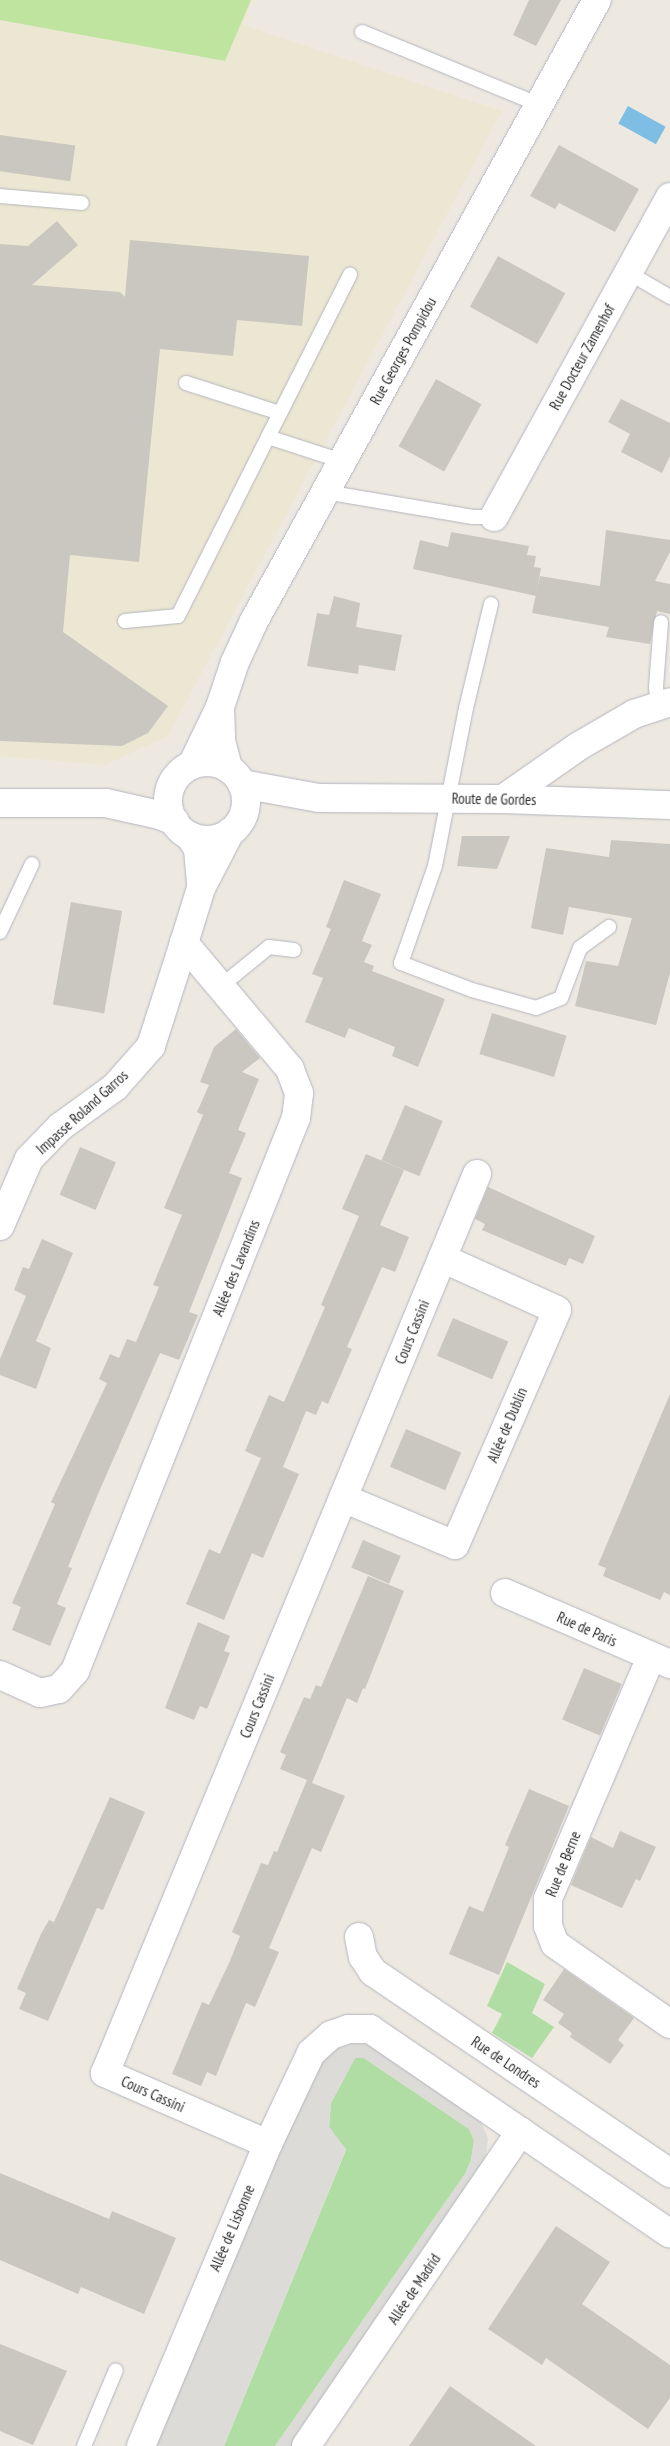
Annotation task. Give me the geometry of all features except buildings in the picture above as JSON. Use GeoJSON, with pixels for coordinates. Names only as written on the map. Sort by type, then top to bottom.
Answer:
{"type":"FeatureCollection","features":[{"type":"Feature","properties":{"kind":"street","name":"Rue Georges Pompidou"},"geometry":{"type":"LineString","coordinates":[[182,774],[220,707],[235,662],[254,621],[597,0]]}},
{"type":"Feature","properties":{"kind":"street","name":"Rue Docteur Zamenhof"},"geometry":{"type":"LineString","coordinates":[[494,517],[670,197]]}},
{"type":"Feature","properties":{"kind":"street"},"geometry":{"type":"LineString","coordinates":[[503,799],[579,746],[634,714],[664,704]]}},
{"type":"Feature","properties":{"kind":"street","name":"Rue Georges Pompidou"},"geometry":{"type":"LineString","coordinates":[[220,707],[221,741],[235,776]]}},
{"type":"Feature","properties":{"kind":"street"},"geometry":{"type":"LineString","coordinates":[[106,803],[182,774],[217,763],[235,776],[245,794],[237,824],[201,888],[184,943]]}},
{"type":"Feature","properties":{"kind":"street"},"geometry":{"type":"LineString","coordinates":[[182,774],[169,795],[182,828],[198,849],[201,888]]}},
{"type":"Feature","properties":{"kind":"street","name":"Route de Gordes"},"geometry":{"type":"LineString","coordinates":[[235,776],[319,798],[503,799],[670,805]]}},
{"type":"Feature","properties":{"kind":"street","name":"Route de Gordes"},"geometry":{"type":"LineString","coordinates":[[237,824],[319,798]]}},
{"type":"Feature","properties":{"kind":"street"},"geometry":{"type":"LineString","coordinates":[[0,803],[106,803],[159,815],[182,828],[211,840],[237,824]]}},
{"type":"Feature","properties":{"kind":"street","name":"Allée des Lavandins"},"geometry":{"type":"LineString","coordinates":[[0,1675],[40,1693],[59,1689],[75,1671],[296,1118],[299,1093],[290,1069],[184,943]]}},
{"type":"Feature","properties":{"kind":"street","name":"Impasse Roland Garros"},"geometry":{"type":"LineString","coordinates":[[0,1226],[30,1159],[60,1127],[114,1087],[151,1046],[184,943]]}},
{"type":"Feature","properties":{"kind":"street","name":"Cours Cassini"},"geometry":{"type":"LineString","coordinates":[[268,2144],[105,2073],[477,1174]]}},
{"type":"Feature","properties":{"kind":"street","name":"Allée de Dublin"},"geometry":{"type":"LineString","coordinates":[[343,1498],[456,1545],[557,1310],[442,1258]]}},
{"type":"Feature","properties":{"kind":"street","name":"Rue de Paris"},"geometry":{"type":"LineString","coordinates":[[505,1593],[660,1661]]}},
{"type":"Feature","properties":{"kind":"street","name":"Rue de Berne"},"geometry":{"type":"LineString","coordinates":[[660,1661],[548,1899],[548,1926],[556,1944],[670,2024]]}},
{"type":"Feature","properties":{"kind":"street","name":"Rue de Londres"},"geometry":{"type":"LineString","coordinates":[[360,1937],[363,1957],[373,1972],[670,2173]]}},
{"type":"Feature","properties":{"kind":"street","name":"Allée de Lisbonne"},"geometry":{"type":"LineString","coordinates":[[141,2446],[268,2144],[311,2053],[331,2035],[348,2029],[370,2029],[521,2131]]}},
{"type":"Feature","properties":{"kind":"street"},"geometry":{"type":"LineString","coordinates":[[521,2131],[670,2234]]}},
{"type":"Feature","properties":{"kind":"street","name":"Allée de Madrid"},"geometry":{"type":"LineString","coordinates":[[306,2446],[521,2131]]}},
{"type":"Feature","properties":{"kind":"lane"},"geometry":{"type":"LineString","coordinates":[[362,32],[540,105]]}},
{"type":"Feature","properties":{"kind":"lane"},"geometry":{"type":"LineString","coordinates":[[0,196],[82,203]]}},
{"type":"Feature","properties":{"kind":"lane"},"geometry":{"type":"LineString","coordinates":[[629,272],[670,296]]}},
{"type":"Feature","properties":{"kind":"lane"},"geometry":{"type":"LineString","coordinates":[[125,621],[178,616],[350,275]]}},
{"type":"Feature","properties":{"kind":"lane"},"geometry":{"type":"LineString","coordinates":[[186,383],[280,413]]}},
{"type":"Feature","properties":{"kind":"lane"},"geometry":{"type":"LineString","coordinates":[[268,437],[342,461]]}},
{"type":"Feature","properties":{"kind":"lane"},"geometry":{"type":"LineString","coordinates":[[325,492],[473,518],[494,517]]}},
{"type":"Feature","properties":{"kind":"lane"},"geometry":{"type":"LineString","coordinates":[[492,604],[466,708],[428,895],[402,963],[472,990],[536,1008],[561,998],[580,948],[609,927]]}},
{"type":"Feature","properties":{"kind":"lane"},"geometry":{"type":"LineString","coordinates":[[661,622],[656,687],[664,704]]}},
{"type":"Feature","properties":{"kind":"lane"},"geometry":{"type":"LineString","coordinates":[[0,932],[32,864]]}},
{"type":"Feature","properties":{"kind":"lane"},"geometry":{"type":"LineString","coordinates":[[221,986],[269,947],[294,950]]}},
{"type":"Feature","properties":{"kind":"lane"},"geometry":{"type":"LineString","coordinates":[[84,2446],[116,2370]]}},
{"type":"Feature","properties":{"kind":"shaded area"},"geometry":{"type":"Polygon","coordinates":[[[0,0],[253,0],[243,25],[502,111],[168,736],[105,765],[0,756],[0,0]]]}},
{"type":"Feature","properties":{"kind":"shaded area"},"geometry":{"type":"Polygon","coordinates":[[[353,2044],[369,2044],[480,2120],[488,2138],[485,2163],[293,2446],[275,2446],[465,2174],[471,2160],[474,2140],[469,2129],[364,2058],[355,2058],[331,2103],[329,2127],[346,2149],[224,2446],[154,2446],[314,2065],[333,2050],[353,2044]]]}},
{"type":"Feature","properties":{"kind":"green space"},"geometry":{"type":"Polygon","coordinates":[[[0,0],[251,0],[225,61],[0,20],[0,0]]]}},
{"type":"Feature","properties":{"kind":"green space"},"geometry":{"type":"Polygon","coordinates":[[[507,1962],[545,1984],[532,2013],[554,2027],[532,2058],[492,2033],[502,2014],[487,2006],[507,1962]]]}},
{"type":"Feature","properties":{"kind":"green space"},"geometry":{"type":"Polygon","coordinates":[[[355,2058],[364,2058],[469,2129],[474,2140],[471,2160],[465,2174],[275,2446],[224,2446],[346,2150],[329,2127],[331,2103],[355,2058]]]}},
{"type":"Feature","properties":{"kind":"water"},"geometry":{"type":"Polygon","coordinates":[[[628,106],[666,127],[656,144],[618,123],[628,106]]]}}]}
